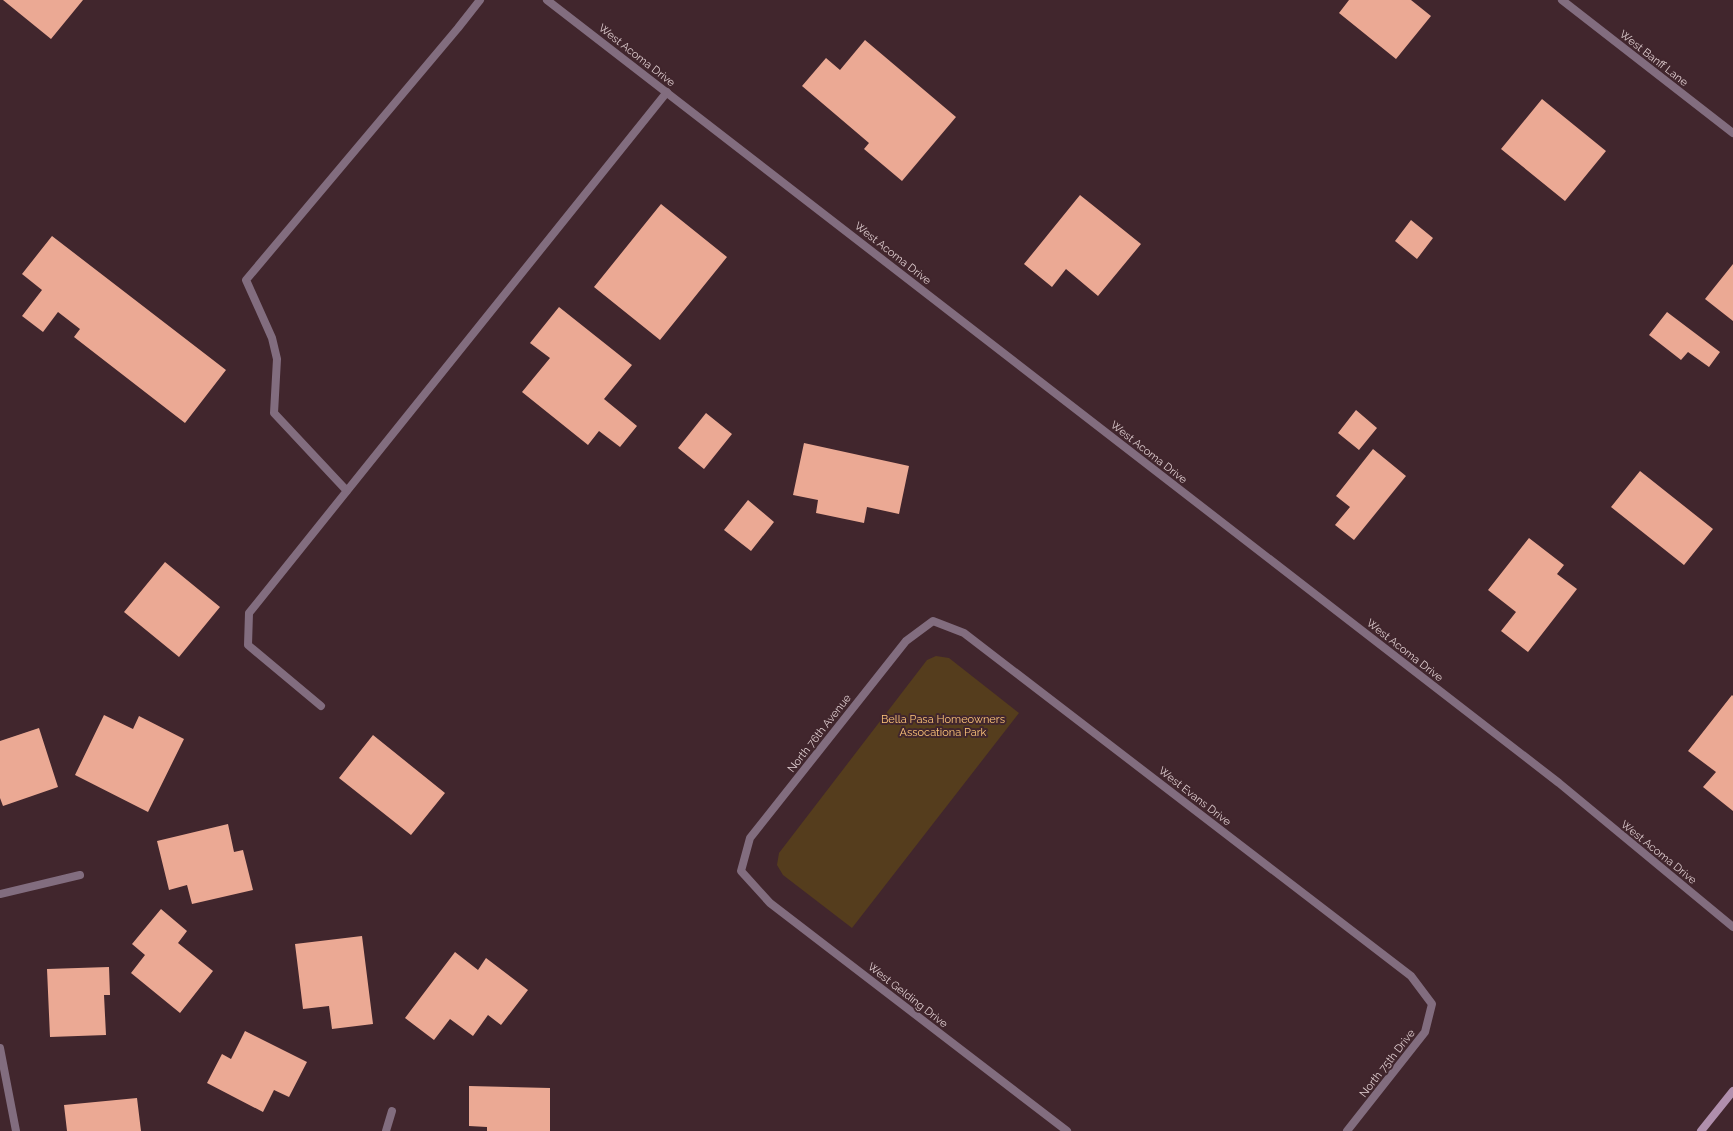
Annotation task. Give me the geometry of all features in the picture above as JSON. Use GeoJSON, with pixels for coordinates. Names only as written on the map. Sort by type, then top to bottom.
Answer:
{"type":"FeatureCollection","features":[{"type":"Feature","properties":{"kind":"main road"},"geometry":{"type":"LineString","coordinates":[[1701,1131],[1733,1091]]}},
{"type":"Feature","properties":{"kind":"street"},"geometry":{"type":"LineString","coordinates":[[347,491],[274,413],[277,359],[272,338],[246,280],[480,0]]}},
{"type":"Feature","properties":{"kind":"street","name":"West Acoma Drive"},"geometry":{"type":"LineString","coordinates":[[547,0],[1559,783],[1733,927]]}},
{"type":"Feature","properties":{"kind":"street","name":"West Banff Lane"},"geometry":{"type":"LineString","coordinates":[[1562,0],[1733,133]]}},
{"type":"Feature","properties":{"kind":"street"},"geometry":{"type":"LineString","coordinates":[[321,706],[248,645],[249,613],[667,92]]}},
{"type":"Feature","properties":{"kind":"street","name":"North 76th Avenue"},"geometry":{"type":"LineString","coordinates":[[741,871],[750,838],[906,641],[933,621]]}},
{"type":"Feature","properties":{"kind":"street","name":"West Evans Drive"},"geometry":{"type":"LineString","coordinates":[[933,621],[964,633],[1411,976],[1432,1004]]}},
{"type":"Feature","properties":{"kind":"street","name":"West Gelding Drive"},"geometry":{"type":"LineString","coordinates":[[741,871],[770,903],[1067,1131]]}},
{"type":"Feature","properties":{"kind":"street"},"geometry":{"type":"LineString","coordinates":[[0,894],[80,875]]}},
{"type":"Feature","properties":{"kind":"street","name":"North 75th Drive"},"geometry":{"type":"LineString","coordinates":[[1347,1131],[1425,1032],[1432,1004]]}},
{"type":"Feature","properties":{"kind":"street"},"geometry":{"type":"LineString","coordinates":[[0,1052],[16,1131]]}},
{"type":"Feature","properties":{"kind":"street"},"geometry":{"type":"LineString","coordinates":[[386,1131],[392,1111]]}},
{"type":"Feature","properties":{"kind":"green space","name":"Bella Pasa Homeowners Assocationa Park"},"geometry":{"type":"Polygon","coordinates":[[[936,656],[949,658],[1019,713],[852,928],[783,875],[777,865],[779,853],[927,660],[936,656]]]}},
{"type":"Feature","properties":{"kind":"building"},"geometry":{"type":"Polygon","coordinates":[[[3,0],[83,0],[51,39],[3,0]]]}},
{"type":"Feature","properties":{"kind":"building"},"geometry":{"type":"Polygon","coordinates":[[[1349,0],[1411,0],[1431,16],[1396,59],[1339,13],[1349,0]]]}},
{"type":"Feature","properties":{"kind":"building"},"geometry":{"type":"Polygon","coordinates":[[[865,40],[956,117],[902,181],[864,149],[869,143],[802,86],[826,58],[840,70],[865,40]]]}},
{"type":"Feature","properties":{"kind":"building"},"geometry":{"type":"Polygon","coordinates":[[[1542,99],[1606,151],[1565,201],[1501,149],[1542,99]]]}},
{"type":"Feature","properties":{"kind":"building"},"geometry":{"type":"Polygon","coordinates":[[[1080,195],[1141,244],[1098,296],[1066,269],[1052,287],[1024,264],[1080,195]]]}},
{"type":"Feature","properties":{"kind":"building"},"geometry":{"type":"Polygon","coordinates":[[[661,204],[727,257],[660,340],[594,287],[661,204]]]}},
{"type":"Feature","properties":{"kind":"building"},"geometry":{"type":"Polygon","coordinates":[[[1411,220],[1433,238],[1417,259],[1395,241],[1411,220]]]}},
{"type":"Feature","properties":{"kind":"building"},"geometry":{"type":"Polygon","coordinates":[[[52,236],[226,370],[185,423],[74,337],[80,329],[58,312],[43,332],[22,316],[42,290],[22,274],[52,236]]]}},
{"type":"Feature","properties":{"kind":"building"},"geometry":{"type":"Polygon","coordinates":[[[1733,264],[1733,321],[1705,299],[1733,264]]]}},
{"type":"Feature","properties":{"kind":"building"},"geometry":{"type":"Polygon","coordinates":[[[559,307],[632,365],[604,399],[637,426],[620,447],[599,431],[588,445],[522,392],[550,358],[530,343],[559,307]]]}},
{"type":"Feature","properties":{"kind":"building"},"geometry":{"type":"Polygon","coordinates":[[[1667,312],[1720,352],[1709,367],[1688,352],[1681,360],[1649,335],[1667,312]]]}},
{"type":"Feature","properties":{"kind":"building"},"geometry":{"type":"Polygon","coordinates":[[[1356,410],[1377,428],[1359,450],[1338,433],[1356,410]]]}},
{"type":"Feature","properties":{"kind":"building"},"geometry":{"type":"Polygon","coordinates":[[[706,413],[732,434],[704,469],[678,448],[706,413]]]}},
{"type":"Feature","properties":{"kind":"building"},"geometry":{"type":"Polygon","coordinates":[[[804,443],[909,466],[899,514],[867,507],[864,523],[816,513],[818,500],[793,495],[804,443]]]}},
{"type":"Feature","properties":{"kind":"building"},"geometry":{"type":"Polygon","coordinates":[[[1373,449],[1406,476],[1354,540],[1335,525],[1350,507],[1336,496],[1373,449]]]}},
{"type":"Feature","properties":{"kind":"building"},"geometry":{"type":"Polygon","coordinates":[[[1640,471],[1713,529],[1684,565],[1611,507],[1640,471]]]}},
{"type":"Feature","properties":{"kind":"building"},"geometry":{"type":"Polygon","coordinates":[[[748,500],[774,522],[751,551],[724,530],[748,500]]]}},
{"type":"Feature","properties":{"kind":"building"},"geometry":{"type":"Polygon","coordinates":[[[1529,538],[1564,565],[1557,574],[1577,589],[1528,652],[1501,631],[1516,612],[1488,590],[1529,538]]]}},
{"type":"Feature","properties":{"kind":"building"},"geometry":{"type":"Polygon","coordinates":[[[165,562],[220,607],[179,657],[124,612],[165,562]]]}},
{"type":"Feature","properties":{"kind":"building"},"geometry":{"type":"Polygon","coordinates":[[[1732,695],[1733,811],[1703,787],[1716,772],[1688,751],[1732,695]]]}},
{"type":"Feature","properties":{"kind":"building"},"geometry":{"type":"Polygon","coordinates":[[[104,715],[133,729],[139,716],[184,739],[148,812],[75,775],[104,715]]]}},
{"type":"Feature","properties":{"kind":"building"},"geometry":{"type":"Polygon","coordinates":[[[39,728],[58,787],[3,806],[0,798],[0,741],[39,728]]]}},
{"type":"Feature","properties":{"kind":"building"},"geometry":{"type":"Polygon","coordinates":[[[373,735],[445,793],[411,835],[339,778],[373,735]]]}},
{"type":"Feature","properties":{"kind":"building"},"geometry":{"type":"Polygon","coordinates":[[[228,824],[234,852],[243,850],[253,890],[192,904],[187,885],[169,890],[157,841],[228,824]]]}},
{"type":"Feature","properties":{"kind":"building"},"geometry":{"type":"Polygon","coordinates":[[[161,909],[187,931],[178,943],[213,971],[180,1013],[131,973],[145,955],[132,944],[161,909]]]}},
{"type":"Feature","properties":{"kind":"building"},"geometry":{"type":"Polygon","coordinates":[[[362,936],[373,1024],[332,1029],[329,1006],[303,1009],[295,944],[362,936]]]}},
{"type":"Feature","properties":{"kind":"building"},"geometry":{"type":"Polygon","coordinates":[[[455,952],[478,970],[486,958],[528,990],[501,1025],[488,1015],[473,1036],[450,1019],[434,1040],[405,1018],[455,952]]]}},
{"type":"Feature","properties":{"kind":"building"},"geometry":{"type":"Polygon","coordinates":[[[109,967],[110,995],[104,995],[106,1035],[50,1037],[47,969],[109,967]]]}},
{"type":"Feature","properties":{"kind":"building"},"geometry":{"type":"Polygon","coordinates":[[[245,1031],[307,1062],[289,1097],[274,1090],[263,1112],[207,1083],[222,1054],[231,1059],[245,1031]]]}},
{"type":"Feature","properties":{"kind":"building"},"geometry":{"type":"Polygon","coordinates":[[[469,1086],[550,1088],[550,1131],[487,1131],[487,1127],[469,1126],[469,1086]]]}},
{"type":"Feature","properties":{"kind":"building"},"geometry":{"type":"Polygon","coordinates":[[[137,1098],[141,1131],[67,1131],[64,1105],[137,1098]]]}}]}
